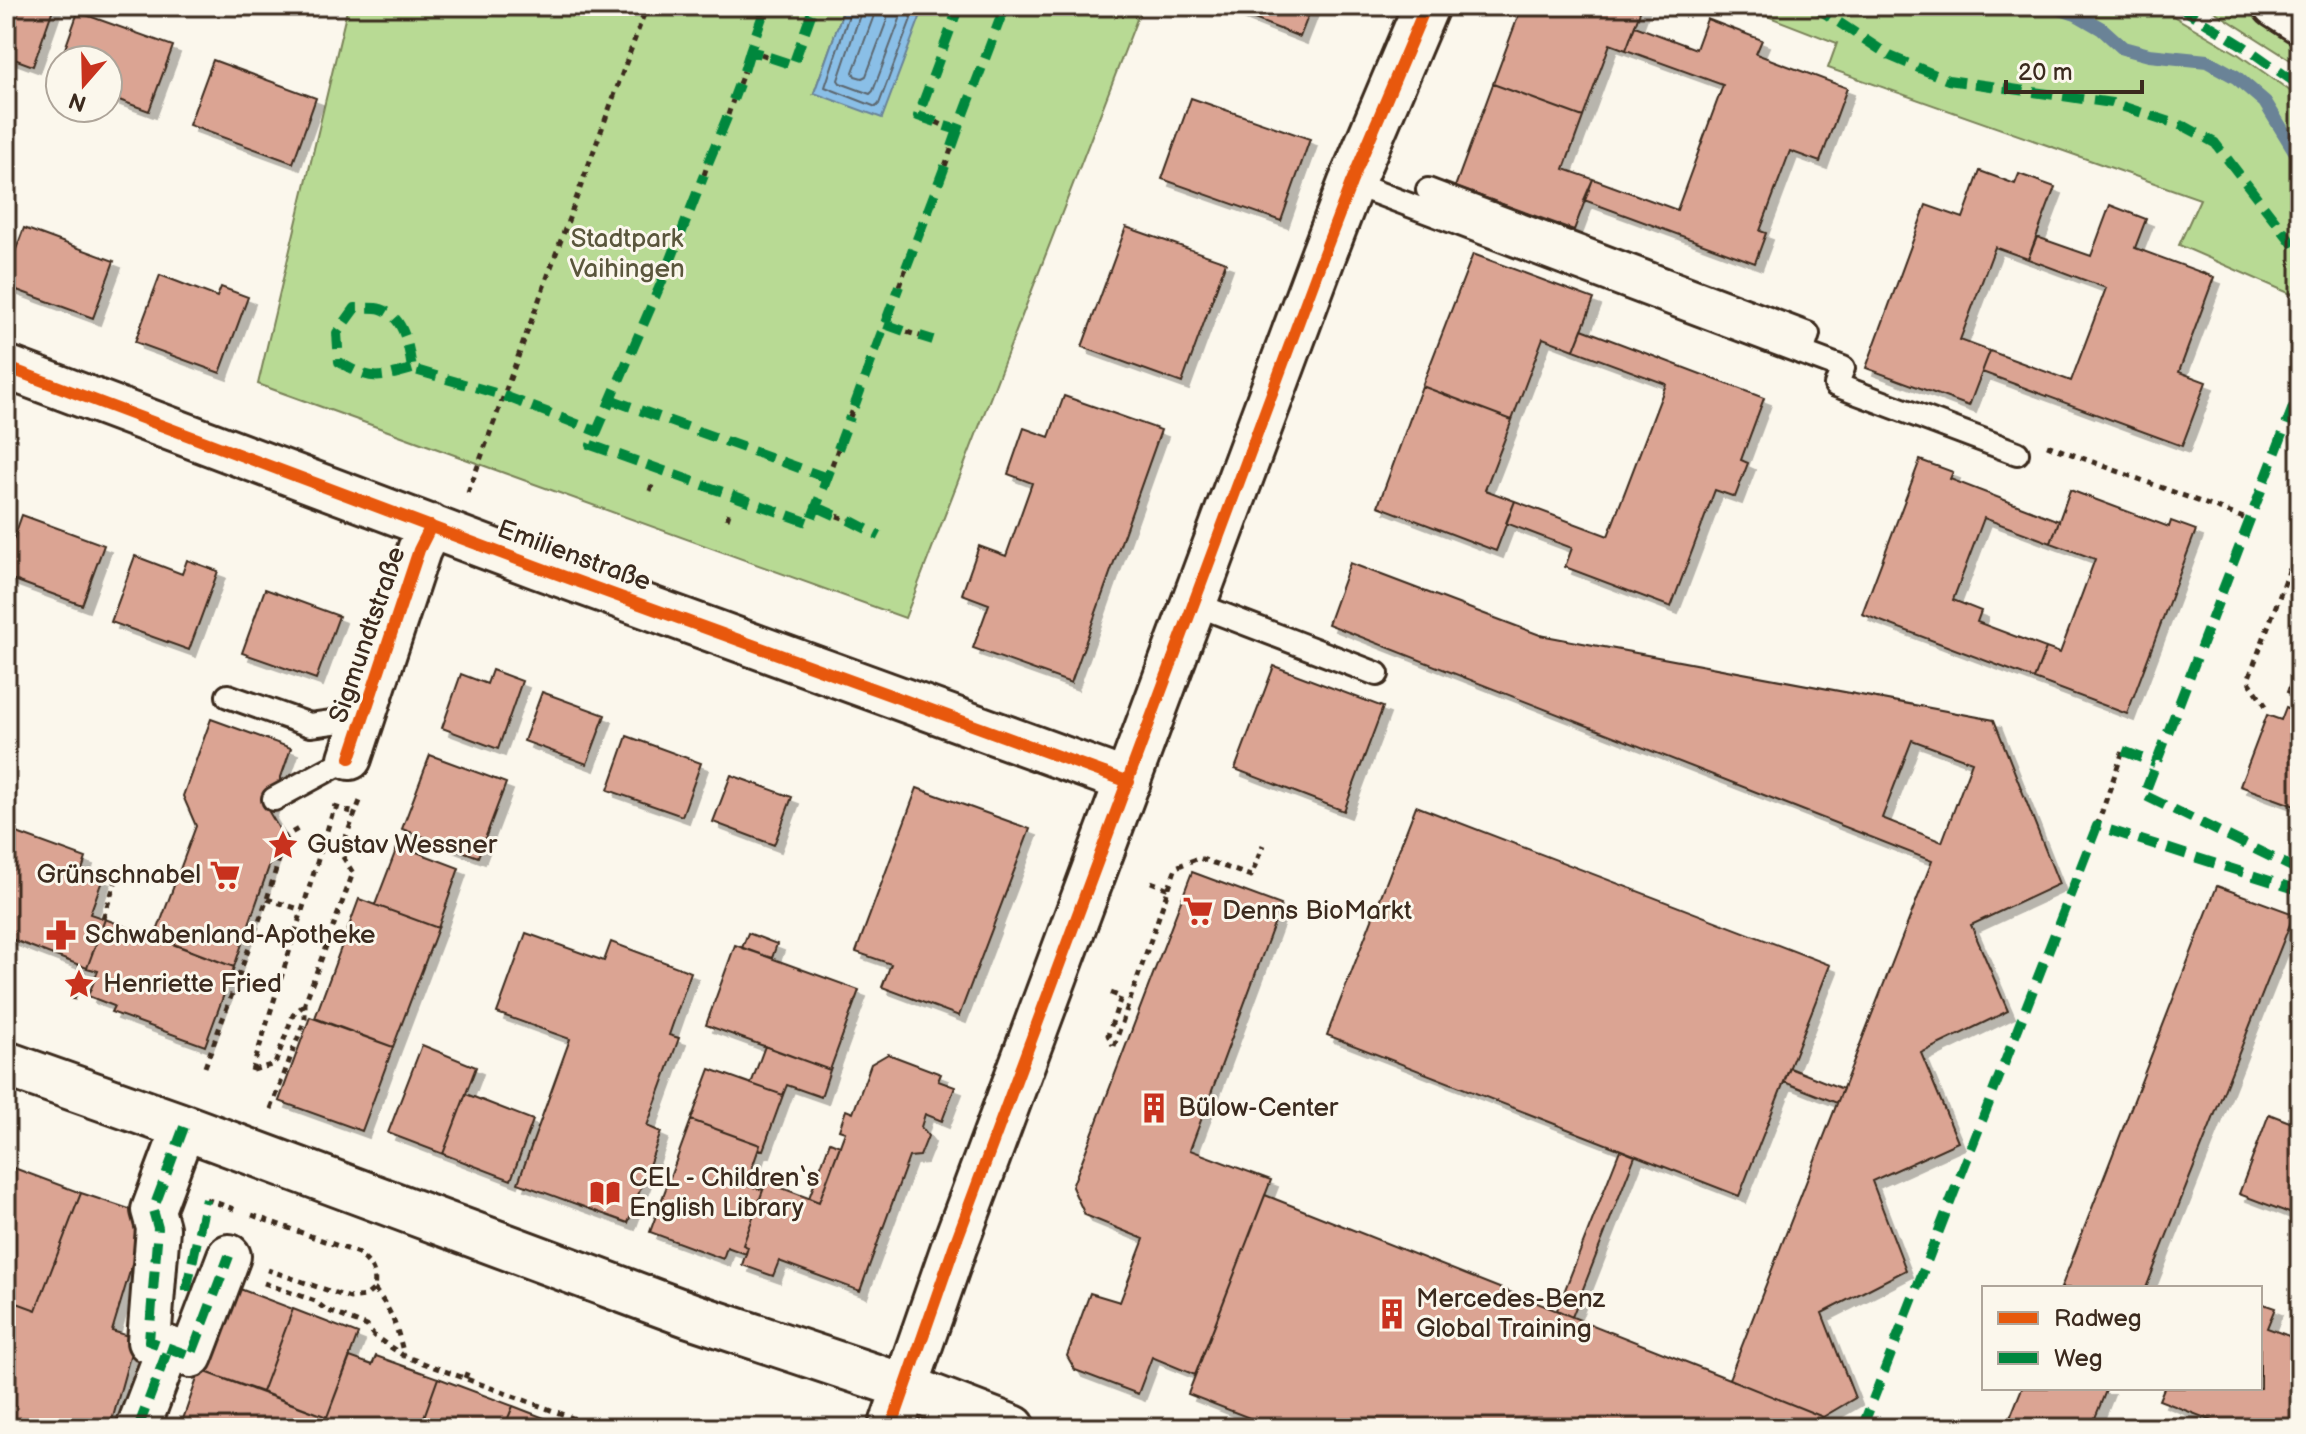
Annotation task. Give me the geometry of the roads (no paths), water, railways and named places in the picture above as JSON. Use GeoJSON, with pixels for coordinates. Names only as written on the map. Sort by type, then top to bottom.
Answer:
{"type":"FeatureCollection","features":[{"type":"Feature","properties":{"kind":"main road"},"geometry":{"type":"LineString","coordinates":[[891,1428],[954,1247],[1351,183],[1426,6]]}},
{"type":"Feature","properties":{"kind":"main road"},"geometry":{"type":"LineString","coordinates":[[6,1064],[690,1315],[906,1387],[1013,1428]]}},
{"type":"Feature","properties":{"kind":"street"},"geometry":{"type":"LineString","coordinates":[[2275,6],[2300,22]]}},
{"type":"Feature","properties":{"kind":"street","name":"Emilienstraße"},"geometry":{"type":"LineString","coordinates":[[6,367],[1129,782]]}},
{"type":"Feature","properties":{"kind":"street","name":"Sigmundtstraße"},"geometry":{"type":"LineString","coordinates":[[357,774],[363,718],[419,550],[431,526]]}},
{"type":"Feature","properties":{"kind":"street"},"geometry":{"type":"LineString","coordinates":[[184,1127],[153,1210],[158,1228],[149,1341],[191,1356],[229,1256]]}},
{"type":"Feature","properties":{"kind":"street"},"geometry":{"type":"LineString","coordinates":[[138,1428],[168,1349]]}},
{"type":"Feature","properties":{"kind":"lane"},"geometry":{"type":"LineString","coordinates":[[1351,183],[1843,368],[1836,385],[2017,453]]}},
{"type":"Feature","properties":{"kind":"lane"},"geometry":{"type":"LineString","coordinates":[[1428,190],[1808,334],[1802,353]]}},
{"type":"Feature","properties":{"kind":"lane"},"geometry":{"type":"LineString","coordinates":[[1195,604],[1377,674]]}},
{"type":"Feature","properties":{"kind":"lane"},"geometry":{"type":"LineString","coordinates":[[228,696],[310,725],[363,718]]}},
{"type":"Feature","properties":{"kind":"lane"},"geometry":{"type":"LineString","coordinates":[[274,799],[357,774]]}},
{"type":"Feature","properties":{"kind":"water"},"geometry":{"type":"Polygon","coordinates":[[[845,6],[906,6],[922,12],[882,118],[814,93],[845,6]]]}},
{"type":"Feature","properties":{"kind":"waterway"},"geometry":{"type":"LineString","coordinates":[[2052,6],[2076,14],[2102,29],[2123,48],[2149,55],[2207,61],[2236,77],[2265,102],[2300,159]]}},
{"type":"Feature","properties":{"kind":"place","name":"Gustav Wessner"},"geometry":{"type":"Point","coordinates":[283,845]}},
{"type":"Feature","properties":{"kind":"place","name":"Grünschnabel"},"geometry":{"type":"Point","coordinates":[225,875]}},
{"type":"Feature","properties":{"kind":"place","name":"Denns BioMarkt"},"geometry":{"type":"Point","coordinates":[1198,911]}},
{"type":"Feature","properties":{"kind":"place","name":"Schwabenland-Apotheke"},"geometry":{"type":"Point","coordinates":[61,935]}},
{"type":"Feature","properties":{"kind":"place","name":"Henriette Fried"},"geometry":{"type":"Point","coordinates":[79,984]}},
{"type":"Feature","properties":{"kind":"place","name":"Bülow-Center"},"geometry":{"type":"Point","coordinates":[1154,1108]}},
{"type":"Feature","properties":{"kind":"place","name":"CEL - Children‘s English Library"},"geometry":{"type":"Point","coordinates":[605,1193]}},
{"type":"Feature","properties":{"kind":"place","name":"Mercedes-Benz Global Training"},"geometry":{"type":"Point","coordinates":[1392,1314]}},
{"type":"Feature","properties":{"kind":"park label","name":"Stadtpark Vaihingen"},"geometry":{"type":"Point","coordinates":[627,254]}}]}
